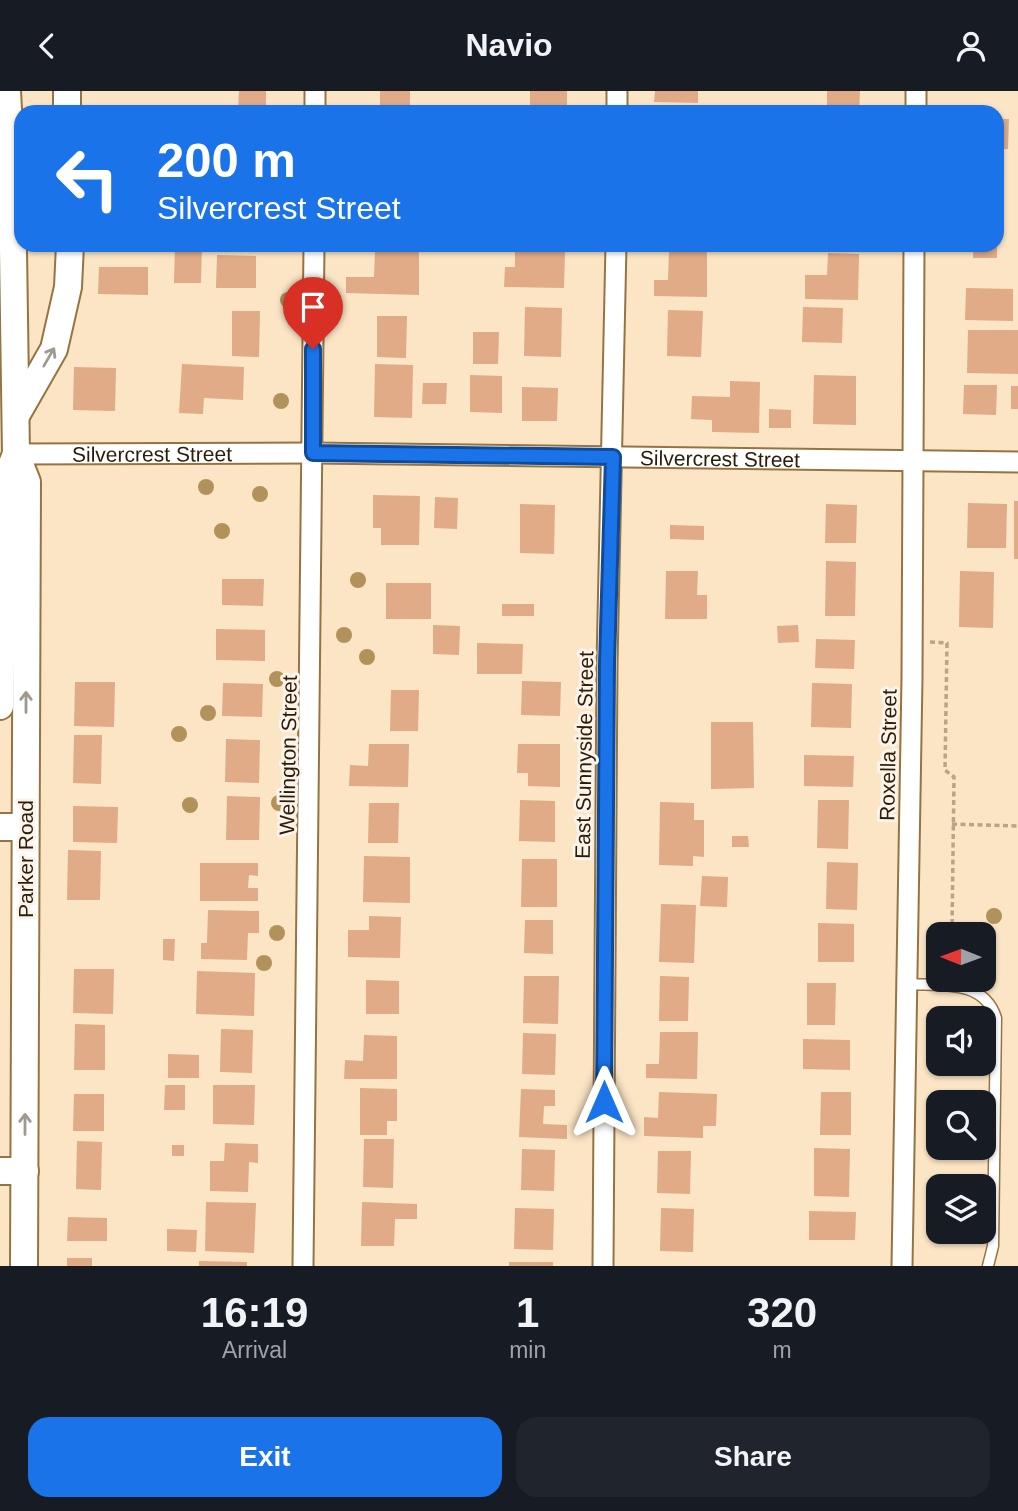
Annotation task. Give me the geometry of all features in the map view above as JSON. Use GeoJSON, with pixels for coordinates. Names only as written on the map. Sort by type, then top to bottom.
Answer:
{"type":"FeatureCollection","features":[{"type":"Feature","properties":{"kind":"main road","name":"Parker Road"},"geometry":{"type":"LineString","coordinates":[[0,706],[5,481],[15,416],[12,182],[7,91]]}},
{"type":"Feature","properties":{"kind":"main road"},"geometry":{"type":"LineString","coordinates":[[15,416],[54,349],[68,287],[70,252]]}},
{"type":"Feature","properties":{"kind":"main road","name":"Parker Road"},"geometry":{"type":"LineString","coordinates":[[8,454],[27,482],[13,827],[13,1171],[23,1266]]}},
{"type":"Feature","properties":{"kind":"street","name":"Wellington Street"},"geometry":{"type":"LineString","coordinates":[[303,1266],[314,252]]}},
{"type":"Feature","properties":{"kind":"street","name":"East Sunnyside Street"},"geometry":{"type":"LineString","coordinates":[[603,1266],[607,664],[616,252]]}},
{"type":"Feature","properties":{"kind":"street","name":"Roxella Street"},"geometry":{"type":"LineString","coordinates":[[902,1266],[912,642],[914,252]]}},
{"type":"Feature","properties":{"kind":"street","name":"Silvercrest Street"},"geometry":{"type":"LineString","coordinates":[[8,454],[313,453],[1018,462]]}},
{"type":"Feature","properties":{"kind":"lane"},"geometry":{"type":"LineString","coordinates":[[907,984],[972,989],[988,1000],[996,1019],[993,1246],[988,1266]]}},
{"type":"Feature","properties":{"kind":"path"},"geometry":{"type":"LineString","coordinates":[[912,642],[947,643],[945,770],[954,777],[952,922]]}},
{"type":"Feature","properties":{"kind":"path"},"geometry":{"type":"LineString","coordinates":[[952,824],[1018,826]]}},
{"type":"Feature","properties":{"kind":"building"},"geometry":{"type":"Polygon","coordinates":[[[239,91],[266,91],[266,105],[238,105],[239,91]]]}},
{"type":"Feature","properties":{"kind":"building"},"geometry":{"type":"Polygon","coordinates":[[[380,91],[410,91],[410,105],[380,105],[380,91]]]}},
{"type":"Feature","properties":{"kind":"building"},"geometry":{"type":"Polygon","coordinates":[[[530,91],[567,91],[567,105],[530,105],[530,91]]]}},
{"type":"Feature","properties":{"kind":"building"},"geometry":{"type":"Polygon","coordinates":[[[655,91],[698,91],[698,103],[654,102],[655,91]]]}},
{"type":"Feature","properties":{"kind":"building"},"geometry":{"type":"Polygon","coordinates":[[[827,91],[860,91],[859,105],[827,105],[827,91]]]}},
{"type":"Feature","properties":{"kind":"building"},"geometry":{"type":"Polygon","coordinates":[[[1004,119],[1009,119],[1008,149],[1004,149],[1004,119]]]}},
{"type":"Feature","properties":{"kind":"building"},"geometry":{"type":"Polygon","coordinates":[[[175,252],[202,252],[201,283],[174,283],[175,252]]]}},
{"type":"Feature","properties":{"kind":"building"},"geometry":{"type":"Polygon","coordinates":[[[375,252],[419,252],[419,295],[346,293],[346,277],[374,277],[375,252]]]}},
{"type":"Feature","properties":{"kind":"building"},"geometry":{"type":"Polygon","coordinates":[[[515,252],[565,252],[564,288],[504,287],[505,267],[515,267],[515,252]]]}},
{"type":"Feature","properties":{"kind":"building"},"geometry":{"type":"Polygon","coordinates":[[[669,252],[707,252],[707,297],[654,296],[654,280],[668,280],[669,252]]]}},
{"type":"Feature","properties":{"kind":"building"},"geometry":{"type":"Polygon","coordinates":[[[973,252],[997,252],[997,258],[973,258],[973,252]]]}},
{"type":"Feature","properties":{"kind":"building"},"geometry":{"type":"Polygon","coordinates":[[[828,253],[859,254],[858,300],[805,299],[805,275],[827,275],[828,253]]]}},
{"type":"Feature","properties":{"kind":"building"},"geometry":{"type":"Polygon","coordinates":[[[217,255],[256,256],[256,288],[216,288],[217,255]]]}},
{"type":"Feature","properties":{"kind":"building"},"geometry":{"type":"Polygon","coordinates":[[[99,267],[148,267],[148,295],[98,294],[99,267]]]}},
{"type":"Feature","properties":{"kind":"building"},"geometry":{"type":"Polygon","coordinates":[[[966,288],[1013,289],[1013,321],[965,320],[966,288]]]}},
{"type":"Feature","properties":{"kind":"building"},"geometry":{"type":"Polygon","coordinates":[[[525,307],[562,308],[561,357],[524,356],[525,307]]]}},
{"type":"Feature","properties":{"kind":"building"},"geometry":{"type":"Polygon","coordinates":[[[803,307],[843,308],[842,343],[802,342],[803,307]]]}},
{"type":"Feature","properties":{"kind":"building"},"geometry":{"type":"Polygon","coordinates":[[[668,310],[703,311],[701,357],[667,356],[668,310]]]}},
{"type":"Feature","properties":{"kind":"building"},"geometry":{"type":"Polygon","coordinates":[[[232,311],[260,311],[259,357],[232,356],[232,311]]]}},
{"type":"Feature","properties":{"kind":"building"},"geometry":{"type":"Polygon","coordinates":[[[377,316],[407,316],[406,358],[377,357],[377,316]]]}},
{"type":"Feature","properties":{"kind":"building"},"geometry":{"type":"Polygon","coordinates":[[[968,330],[1018,330],[1018,374],[967,373],[968,330]]]}},
{"type":"Feature","properties":{"kind":"building"},"geometry":{"type":"Polygon","coordinates":[[[473,332],[499,332],[498,364],[473,364],[473,332]]]}},
{"type":"Feature","properties":{"kind":"building"},"geometry":{"type":"Polygon","coordinates":[[[182,364],[244,367],[243,400],[204,398],[203,414],[179,413],[182,364]]]}},
{"type":"Feature","properties":{"kind":"building"},"geometry":{"type":"Polygon","coordinates":[[[375,364],[413,365],[412,418],[374,417],[375,364]]]}},
{"type":"Feature","properties":{"kind":"building"},"geometry":{"type":"Polygon","coordinates":[[[74,367],[116,368],[115,411],[73,410],[74,367]]]}},
{"type":"Feature","properties":{"kind":"building"},"geometry":{"type":"Polygon","coordinates":[[[470,375],[502,376],[502,413],[470,412],[470,375]]]}},
{"type":"Feature","properties":{"kind":"building"},"geometry":{"type":"Polygon","coordinates":[[[814,375],[856,376],[856,425],[813,424],[814,375]]]}},
{"type":"Feature","properties":{"kind":"building"},"geometry":{"type":"Polygon","coordinates":[[[730,381],[760,382],[759,433],[712,432],[712,420],[691,419],[692,396],[730,397],[730,381]]]}},
{"type":"Feature","properties":{"kind":"building"},"geometry":{"type":"Polygon","coordinates":[[[423,383],[447,383],[446,404],[422,404],[423,383]]]}},
{"type":"Feature","properties":{"kind":"building"},"geometry":{"type":"Polygon","coordinates":[[[964,385],[997,385],[996,415],[963,414],[964,385]]]}},
{"type":"Feature","properties":{"kind":"building"},"geometry":{"type":"Polygon","coordinates":[[[1011,386],[1018,386],[1018,409],[1011,409],[1011,386]]]}},
{"type":"Feature","properties":{"kind":"building"},"geometry":{"type":"Polygon","coordinates":[[[522,387],[558,388],[557,421],[522,421],[522,387]]]}},
{"type":"Feature","properties":{"kind":"building"},"geometry":{"type":"Polygon","coordinates":[[[769,409],[791,410],[791,428],[769,428],[769,409]]]}},
{"type":"Feature","properties":{"kind":"building"},"geometry":{"type":"Polygon","coordinates":[[[373,495],[420,496],[419,545],[381,545],[381,528],[373,528],[373,495]]]}},
{"type":"Feature","properties":{"kind":"building"},"geometry":{"type":"Polygon","coordinates":[[[435,497],[458,498],[457,529],[434,528],[435,497]]]}},
{"type":"Feature","properties":{"kind":"building"},"geometry":{"type":"Polygon","coordinates":[[[1014,501],[1018,501],[1018,559],[1014,559],[1014,501]]]}},
{"type":"Feature","properties":{"kind":"building"},"geometry":{"type":"Polygon","coordinates":[[[968,503],[1007,504],[1006,548],[967,548],[968,503]]]}},
{"type":"Feature","properties":{"kind":"building"},"geometry":{"type":"Polygon","coordinates":[[[520,504],[555,505],[554,554],[520,553],[520,504]]]}},
{"type":"Feature","properties":{"kind":"building"},"geometry":{"type":"Polygon","coordinates":[[[826,504],[857,505],[856,543],[825,543],[826,504]]]}},
{"type":"Feature","properties":{"kind":"building"},"geometry":{"type":"Polygon","coordinates":[[[670,525],[704,526],[704,540],[670,539],[670,525]]]}},
{"type":"Feature","properties":{"kind":"building"},"geometry":{"type":"Polygon","coordinates":[[[826,561],[856,562],[855,616],[825,616],[826,561]]]}},
{"type":"Feature","properties":{"kind":"building"},"geometry":{"type":"Polygon","coordinates":[[[666,571],[698,571],[697,595],[707,595],[707,619],[665,619],[666,571]]]}},
{"type":"Feature","properties":{"kind":"building"},"geometry":{"type":"Polygon","coordinates":[[[960,571],[994,572],[993,628],[959,627],[960,571]]]}},
{"type":"Feature","properties":{"kind":"building"},"geometry":{"type":"Polygon","coordinates":[[[222,579],[264,579],[263,606],[222,605],[222,579]]]}},
{"type":"Feature","properties":{"kind":"building"},"geometry":{"type":"Polygon","coordinates":[[[386,583],[431,583],[431,619],[386,619],[386,583]]]}},
{"type":"Feature","properties":{"kind":"building"},"geometry":{"type":"Polygon","coordinates":[[[502,604],[534,604],[534,616],[502,616],[502,604]]]}},
{"type":"Feature","properties":{"kind":"building"},"geometry":{"type":"Polygon","coordinates":[[[433,625],[460,626],[459,655],[433,654],[433,625]]]}},
{"type":"Feature","properties":{"kind":"building"},"geometry":{"type":"Polygon","coordinates":[[[798,625],[799,642],[778,643],[777,626],[798,625]]]}},
{"type":"Feature","properties":{"kind":"building"},"geometry":{"type":"Polygon","coordinates":[[[216,629],[265,630],[265,661],[216,660],[216,629]]]}},
{"type":"Feature","properties":{"kind":"building"},"geometry":{"type":"Polygon","coordinates":[[[816,639],[855,640],[854,669],[815,668],[816,639]]]}},
{"type":"Feature","properties":{"kind":"building"},"geometry":{"type":"Polygon","coordinates":[[[477,643],[523,644],[522,674],[477,674],[477,643]]]}},
{"type":"Feature","properties":{"kind":"building"},"geometry":{"type":"Polygon","coordinates":[[[522,681],[561,682],[560,716],[521,715],[522,681]]]}},
{"type":"Feature","properties":{"kind":"building"},"geometry":{"type":"Polygon","coordinates":[[[75,682],[115,682],[114,727],[74,726],[75,682]]]}},
{"type":"Feature","properties":{"kind":"building"},"geometry":{"type":"Polygon","coordinates":[[[223,683],[263,684],[262,717],[222,716],[223,683]]]}},
{"type":"Feature","properties":{"kind":"building"},"geometry":{"type":"Polygon","coordinates":[[[812,683],[852,684],[851,728],[811,727],[812,683]]]}},
{"type":"Feature","properties":{"kind":"building"},"geometry":{"type":"Polygon","coordinates":[[[391,690],[419,690],[418,731],[390,731],[391,690]]]}},
{"type":"Feature","properties":{"kind":"building"},"geometry":{"type":"Polygon","coordinates":[[[711,722],[753,722],[754,788],[711,789],[711,722]]]}},
{"type":"Feature","properties":{"kind":"building"},"geometry":{"type":"Polygon","coordinates":[[[74,735],[102,735],[101,784],[73,783],[74,735]]]}},
{"type":"Feature","properties":{"kind":"building"},"geometry":{"type":"Polygon","coordinates":[[[226,739],[260,740],[259,783],[225,782],[226,739]]]}},
{"type":"Feature","properties":{"kind":"building"},"geometry":{"type":"Polygon","coordinates":[[[369,744],[409,744],[408,787],[349,786],[350,765],[368,766],[369,744]]]}},
{"type":"Feature","properties":{"kind":"building"},"geometry":{"type":"Polygon","coordinates":[[[518,744],[560,744],[560,787],[528,786],[528,773],[517,773],[518,744]]]}},
{"type":"Feature","properties":{"kind":"building"},"geometry":{"type":"Polygon","coordinates":[[[804,755],[854,756],[853,787],[804,786],[804,755]]]}},
{"type":"Feature","properties":{"kind":"building"},"geometry":{"type":"Polygon","coordinates":[[[227,796],[260,797],[259,840],[226,840],[227,796]]]}},
{"type":"Feature","properties":{"kind":"building"},"geometry":{"type":"Polygon","coordinates":[[[520,800],[555,801],[555,842],[519,841],[520,800]]]}},
{"type":"Feature","properties":{"kind":"building"},"geometry":{"type":"Polygon","coordinates":[[[818,800],[849,800],[848,849],[817,848],[818,800]]]}},
{"type":"Feature","properties":{"kind":"building"},"geometry":{"type":"Polygon","coordinates":[[[660,802],[694,803],[694,820],[704,820],[704,857],[693,856],[693,866],[659,865],[660,802]]]}},
{"type":"Feature","properties":{"kind":"building"},"geometry":{"type":"Polygon","coordinates":[[[369,803],[399,803],[398,843],[368,843],[369,803]]]}},
{"type":"Feature","properties":{"kind":"building"},"geometry":{"type":"Polygon","coordinates":[[[73,806],[118,807],[117,843],[73,842],[73,806]]]}},
{"type":"Feature","properties":{"kind":"building"},"geometry":{"type":"Polygon","coordinates":[[[732,836],[748,836],[749,847],[732,847],[732,836]]]}},
{"type":"Feature","properties":{"kind":"building"},"geometry":{"type":"Polygon","coordinates":[[[68,850],[101,851],[100,900],[67,900],[68,850]]]}},
{"type":"Feature","properties":{"kind":"building"},"geometry":{"type":"Polygon","coordinates":[[[364,856],[410,857],[410,903],[363,902],[364,856]]]}},
{"type":"Feature","properties":{"kind":"building"},"geometry":{"type":"Polygon","coordinates":[[[522,859],[557,859],[557,907],[521,907],[522,859]]]}},
{"type":"Feature","properties":{"kind":"building"},"geometry":{"type":"Polygon","coordinates":[[[827,862],[858,863],[857,910],[826,909],[827,862]]]}},
{"type":"Feature","properties":{"kind":"building"},"geometry":{"type":"Polygon","coordinates":[[[200,863],[258,863],[258,876],[249,875],[248,888],[258,888],[258,901],[200,901],[200,863]]]}},
{"type":"Feature","properties":{"kind":"building"},"geometry":{"type":"Polygon","coordinates":[[[702,876],[728,877],[727,907],[700,906],[702,876]]]}},
{"type":"Feature","properties":{"kind":"building"},"geometry":{"type":"Polygon","coordinates":[[[661,904],[696,905],[694,963],[659,962],[661,904]]]}},
{"type":"Feature","properties":{"kind":"building"},"geometry":{"type":"Polygon","coordinates":[[[208,910],[259,911],[259,933],[248,933],[247,960],[201,959],[201,943],[207,943],[208,910]]]}},
{"type":"Feature","properties":{"kind":"building"},"geometry":{"type":"Polygon","coordinates":[[[369,916],[401,917],[400,958],[348,957],[348,930],[369,930],[369,916]]]}},
{"type":"Feature","properties":{"kind":"building"},"geometry":{"type":"Polygon","coordinates":[[[525,920],[553,920],[553,954],[524,953],[525,920]]]}},
{"type":"Feature","properties":{"kind":"building"},"geometry":{"type":"Polygon","coordinates":[[[818,923],[854,924],[854,962],[818,962],[818,923]]]}},
{"type":"Feature","properties":{"kind":"building"},"geometry":{"type":"Polygon","coordinates":[[[163,939],[175,939],[174,961],[163,960],[163,939]]]}},
{"type":"Feature","properties":{"kind":"building"},"geometry":{"type":"Polygon","coordinates":[[[74,969],[114,969],[113,1014],[73,1013],[74,969]]]}},
{"type":"Feature","properties":{"kind":"building"},"geometry":{"type":"Polygon","coordinates":[[[197,971],[255,973],[254,1016],[196,1014],[197,971]]]}},
{"type":"Feature","properties":{"kind":"building"},"geometry":{"type":"Polygon","coordinates":[[[524,976],[559,976],[558,1024],[523,1023],[524,976]]]}},
{"type":"Feature","properties":{"kind":"building"},"geometry":{"type":"Polygon","coordinates":[[[660,976],[689,977],[688,1021],[659,1021],[660,976]]]}},
{"type":"Feature","properties":{"kind":"building"},"geometry":{"type":"Polygon","coordinates":[[[366,980],[399,981],[399,1014],[366,1014],[366,980]]]}},
{"type":"Feature","properties":{"kind":"building"},"geometry":{"type":"Polygon","coordinates":[[[807,983],[836,983],[835,1025],[807,1025],[807,983]]]}},
{"type":"Feature","properties":{"kind":"building"},"geometry":{"type":"Polygon","coordinates":[[[75,1024],[105,1025],[105,1070],[74,1070],[75,1024]]]}},
{"type":"Feature","properties":{"kind":"building"},"geometry":{"type":"Polygon","coordinates":[[[221,1029],[253,1030],[252,1073],[220,1072],[221,1029]]]}},
{"type":"Feature","properties":{"kind":"building"},"geometry":{"type":"Polygon","coordinates":[[[660,1032],[698,1032],[697,1079],[646,1078],[646,1064],[659,1064],[660,1032]]]}},
{"type":"Feature","properties":{"kind":"building"},"geometry":{"type":"Polygon","coordinates":[[[523,1033],[556,1034],[555,1075],[522,1074],[523,1033]]]}},
{"type":"Feature","properties":{"kind":"building"},"geometry":{"type":"Polygon","coordinates":[[[364,1035],[397,1036],[397,1079],[344,1079],[345,1060],[363,1061],[364,1035]]]}},
{"type":"Feature","properties":{"kind":"building"},"geometry":{"type":"Polygon","coordinates":[[[803,1039],[850,1040],[850,1070],[803,1069],[803,1039]]]}},
{"type":"Feature","properties":{"kind":"building"},"geometry":{"type":"Polygon","coordinates":[[[168,1054],[199,1055],[199,1078],[168,1078],[168,1054]]]}},
{"type":"Feature","properties":{"kind":"building"},"geometry":{"type":"Polygon","coordinates":[[[165,1085],[185,1085],[185,1110],[164,1110],[165,1085]]]}},
{"type":"Feature","properties":{"kind":"building"},"geometry":{"type":"Polygon","coordinates":[[[213,1085],[255,1085],[254,1125],[213,1124],[213,1085]]]}},
{"type":"Feature","properties":{"kind":"building"},"geometry":{"type":"Polygon","coordinates":[[[360,1088],[397,1089],[397,1121],[387,1121],[387,1135],[360,1135],[360,1088]]]}},
{"type":"Feature","properties":{"kind":"building"},"geometry":{"type":"Polygon","coordinates":[[[521,1089],[555,1090],[555,1106],[544,1106],[543,1124],[567,1125],[567,1139],[519,1137],[521,1089]]]}},
{"type":"Feature","properties":{"kind":"building"},"geometry":{"type":"Polygon","coordinates":[[[659,1092],[717,1094],[716,1126],[703,1126],[703,1138],[644,1136],[644,1117],[658,1118],[659,1092]]]}},
{"type":"Feature","properties":{"kind":"building"},"geometry":{"type":"Polygon","coordinates":[[[821,1092],[851,1092],[851,1135],[820,1135],[821,1092]]]}},
{"type":"Feature","properties":{"kind":"building"},"geometry":{"type":"Polygon","coordinates":[[[74,1094],[104,1094],[104,1131],[73,1131],[74,1094]]]}},
{"type":"Feature","properties":{"kind":"building"},"geometry":{"type":"Polygon","coordinates":[[[364,1139],[394,1139],[393,1188],[363,1187],[364,1139]]]}},
{"type":"Feature","properties":{"kind":"building"},"geometry":{"type":"Polygon","coordinates":[[[77,1141],[102,1142],[101,1190],[76,1189],[77,1141]]]}},
{"type":"Feature","properties":{"kind":"building"},"geometry":{"type":"Polygon","coordinates":[[[225,1143],[258,1144],[258,1163],[249,1162],[248,1192],[210,1191],[210,1161],[224,1161],[225,1143]]]}},
{"type":"Feature","properties":{"kind":"building"},"geometry":{"type":"Polygon","coordinates":[[[172,1145],[184,1145],[184,1156],[172,1156],[172,1145]]]}},
{"type":"Feature","properties":{"kind":"building"},"geometry":{"type":"Polygon","coordinates":[[[814,1148],[850,1149],[849,1197],[814,1196],[814,1148]]]}},
{"type":"Feature","properties":{"kind":"building"},"geometry":{"type":"Polygon","coordinates":[[[522,1149],[555,1150],[554,1191],[521,1190],[522,1149]]]}},
{"type":"Feature","properties":{"kind":"building"},"geometry":{"type":"Polygon","coordinates":[[[658,1151],[691,1151],[690,1194],[657,1193],[658,1151]]]}},
{"type":"Feature","properties":{"kind":"building"},"geometry":{"type":"Polygon","coordinates":[[[206,1202],[256,1203],[254,1253],[205,1251],[206,1202]]]}},
{"type":"Feature","properties":{"kind":"building"},"geometry":{"type":"Polygon","coordinates":[[[362,1202],[417,1204],[417,1219],[395,1219],[394,1246],[361,1246],[362,1202]]]}},
{"type":"Feature","properties":{"kind":"building"},"geometry":{"type":"Polygon","coordinates":[[[515,1208],[554,1209],[553,1250],[514,1249],[515,1208]]]}},
{"type":"Feature","properties":{"kind":"building"},"geometry":{"type":"Polygon","coordinates":[[[661,1208],[694,1209],[693,1252],[660,1251],[661,1208]]]}},
{"type":"Feature","properties":{"kind":"building"},"geometry":{"type":"Polygon","coordinates":[[[809,1211],[856,1212],[855,1240],[809,1240],[809,1211]]]}},
{"type":"Feature","properties":{"kind":"building"},"geometry":{"type":"Polygon","coordinates":[[[68,1217],[107,1218],[107,1241],[67,1241],[68,1217]]]}},
{"type":"Feature","properties":{"kind":"building"},"geometry":{"type":"Polygon","coordinates":[[[167,1229],[197,1230],[196,1252],[167,1251],[167,1229]]]}},
{"type":"Feature","properties":{"kind":"building"},"geometry":{"type":"Polygon","coordinates":[[[67,1258],[92,1258],[92,1266],[67,1266],[67,1258]]]}},
{"type":"Feature","properties":{"kind":"building"},"geometry":{"type":"Polygon","coordinates":[[[199,1261],[247,1262],[247,1266],[199,1266],[199,1261]]]}},
{"type":"Feature","properties":{"kind":"building"},"geometry":{"type":"Polygon","coordinates":[[[509,1262],[553,1262],[553,1266],[509,1266],[509,1262]]]}},
{"type":"Feature","properties":{"kind":"route"},"geometry":{"type":"LineString","coordinates":[[313,349],[313,453],[613,457],[607,664],[604,1102]]}}]}
